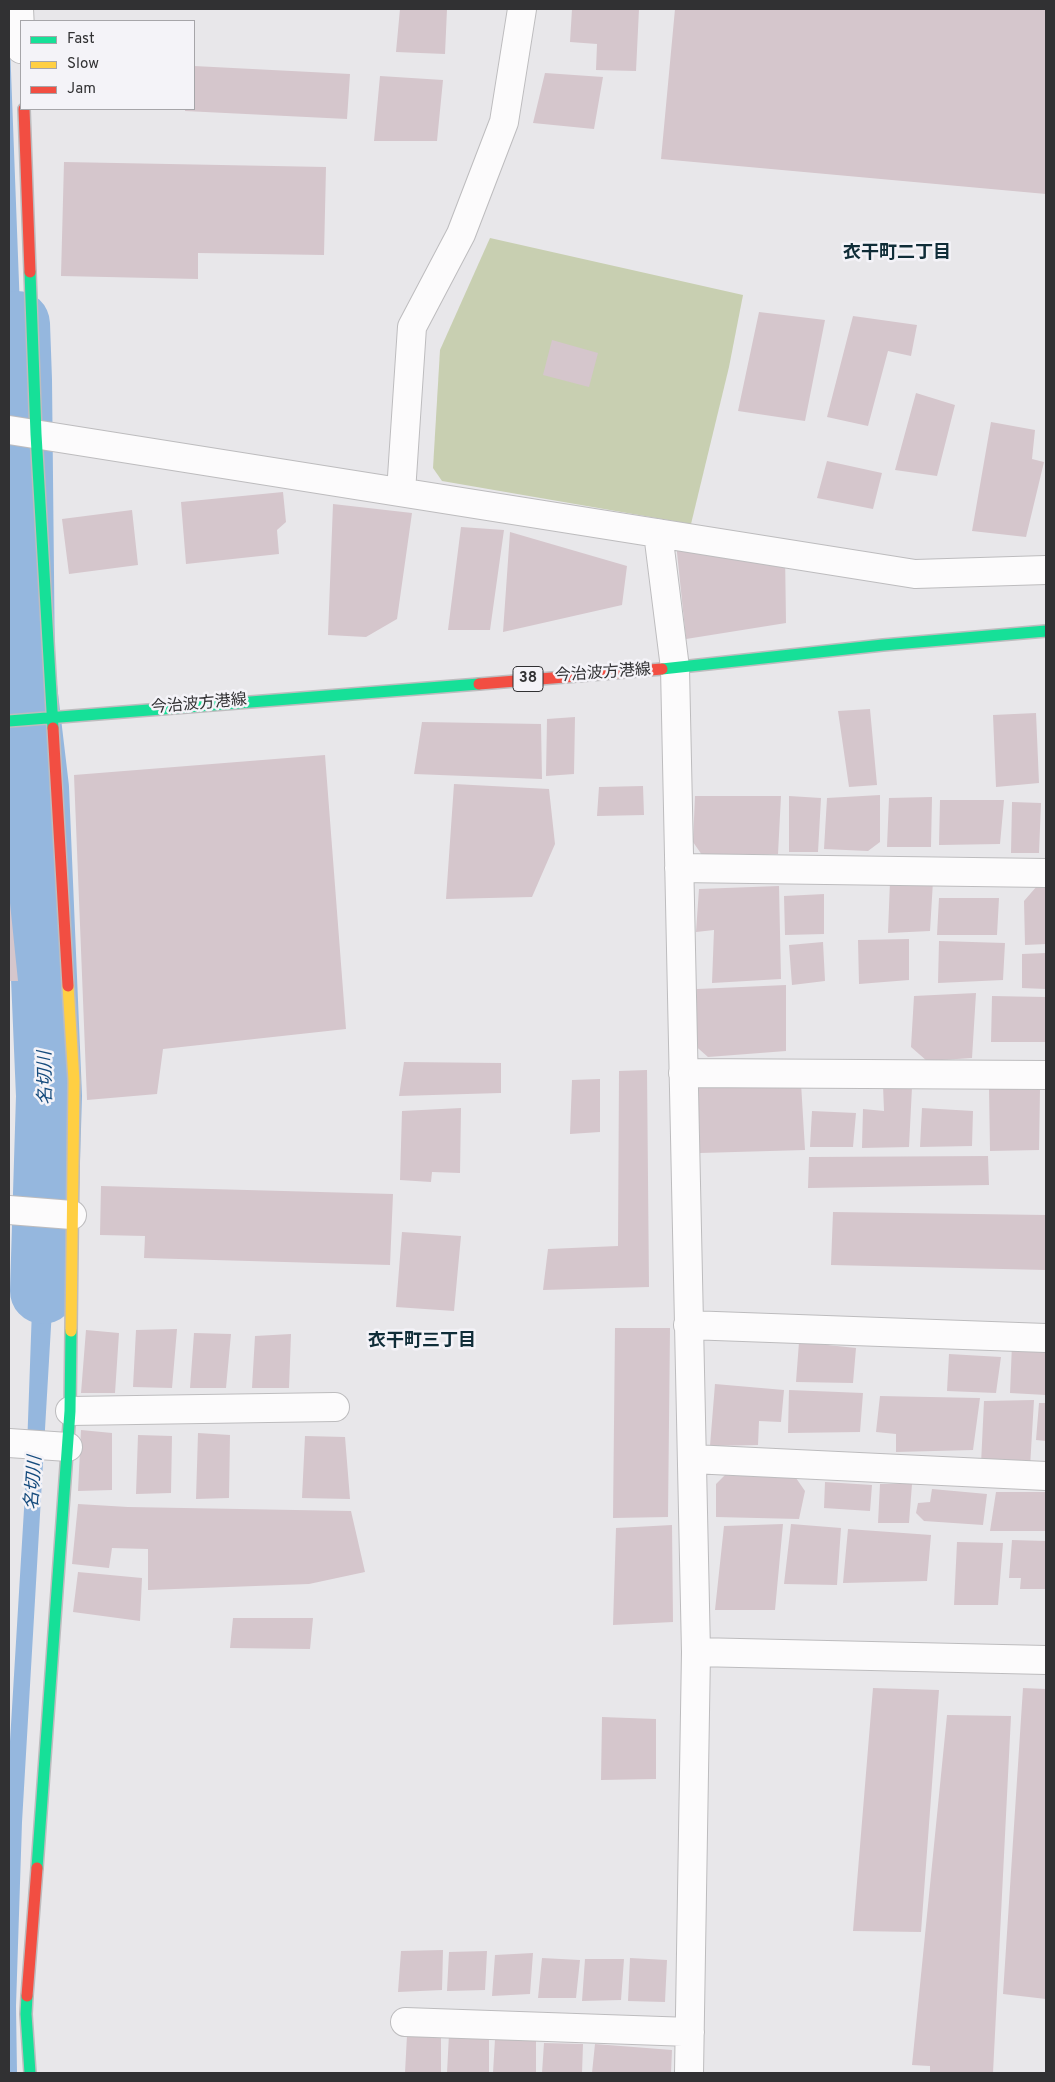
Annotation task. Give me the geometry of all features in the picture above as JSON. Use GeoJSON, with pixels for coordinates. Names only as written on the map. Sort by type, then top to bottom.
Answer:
{"type":"FeatureCollection","features":[{"type":"Feature","properties":{"kind":"street"},"geometry":{"type":"LineString","coordinates":[[19,9],[20,29]]}},
{"type":"Feature","properties":{"kind":"street"},"geometry":{"type":"LineString","coordinates":[[401,492],[412,327],[461,234],[504,122],[522,9]]}},
{"type":"Feature","properties":{"kind":"street"},"geometry":{"type":"LineString","coordinates":[[24,110],[36,434],[74,1082],[70,1411],[26,2014],[30,2073]]}},
{"type":"Feature","properties":{"kind":"street"},"geometry":{"type":"LineString","coordinates":[[9,430],[915,574],[1046,570]]}},
{"type":"Feature","properties":{"kind":"street"},"geometry":{"type":"LineString","coordinates":[[658,533],[675,668],[696,1652],[689,2073]]}},
{"type":"Feature","properties":{"kind":"street","name":"今治波方港線"},"geometry":{"type":"LineString","coordinates":[[9,720],[675,668],[883,645],[1046,631]]}},
{"type":"Feature","properties":{"kind":"street"},"geometry":{"type":"LineString","coordinates":[[679,868],[1046,873]]}},
{"type":"Feature","properties":{"kind":"street"},"geometry":{"type":"LineString","coordinates":[[683,1073],[1046,1075]]}},
{"type":"Feature","properties":{"kind":"street"},"geometry":{"type":"LineString","coordinates":[[9,1210],[72,1215]]}},
{"type":"Feature","properties":{"kind":"street"},"geometry":{"type":"LineString","coordinates":[[688,1325],[1046,1338]]}},
{"type":"Feature","properties":{"kind":"street"},"geometry":{"type":"LineString","coordinates":[[70,1411],[335,1407]]}},
{"type":"Feature","properties":{"kind":"street"},"geometry":{"type":"LineString","coordinates":[[9,1442],[68,1447]]}},
{"type":"Feature","properties":{"kind":"street"},"geometry":{"type":"LineString","coordinates":[[692,1459],[1046,1476]]}},
{"type":"Feature","properties":{"kind":"street"},"geometry":{"type":"LineString","coordinates":[[696,1652],[1046,1660]]}},
{"type":"Feature","properties":{"kind":"street"},"geometry":{"type":"LineString","coordinates":[[405,2022],[690,2032]]}},
{"type":"Feature","properties":{"kind":"green space"},"geometry":{"type":"Polygon","coordinates":[[[490,238],[743,295],[729,367],[691,524],[442,481],[433,468],[440,350],[490,238]]]}},
{"type":"Feature","properties":{"kind":"water"},"geometry":{"type":"Polygon","coordinates":[[[9,45],[24,415],[9,416],[9,45]]]}},
{"type":"Feature","properties":{"kind":"water"},"geometry":{"type":"Polygon","coordinates":[[[25,460],[35,704],[11,704],[9,658],[9,461],[25,460]]]}},
{"type":"Feature","properties":{"kind":"water"},"geometry":{"type":"Polygon","coordinates":[[[46,763],[55,916],[27,917],[18,765],[46,763]]]}},
{"type":"Feature","properties":{"kind":"water"},"geometry":{"type":"Polygon","coordinates":[[[54,966],[59,1031],[31,1033],[27,968],[54,966]]]}},
{"type":"Feature","properties":{"kind":"water"},"geometry":{"type":"Polygon","coordinates":[[[35,1053],[58,1053],[58,1119],[35,1120],[35,1053]]]}},
{"type":"Feature","properties":{"kind":"water"},"geometry":{"type":"Polygon","coordinates":[[[57,1224],[22,1822],[16,2006],[17,2073],[9,2073],[9,1758],[26,1476],[35,1225],[57,1224]]]}},
{"type":"Feature","properties":{"kind":"building"},"geometry":{"type":"Polygon","coordinates":[[[400,9],[447,9],[445,54],[396,52],[400,9]]]}},
{"type":"Feature","properties":{"kind":"building"},"geometry":{"type":"Polygon","coordinates":[[[572,9],[639,9],[636,71],[596,70],[597,44],[570,42],[572,9]]]}},
{"type":"Feature","properties":{"kind":"building"},"geometry":{"type":"Polygon","coordinates":[[[675,9],[1046,9],[1046,194],[661,159],[675,9]]]}},
{"type":"Feature","properties":{"kind":"building"},"geometry":{"type":"Polygon","coordinates":[[[195,66],[350,74],[347,119],[185,111],[195,110],[195,66]]]}},
{"type":"Feature","properties":{"kind":"building"},"geometry":{"type":"Polygon","coordinates":[[[545,73],[603,77],[594,129],[533,123],[545,73]]]}},
{"type":"Feature","properties":{"kind":"building"},"geometry":{"type":"Polygon","coordinates":[[[380,76],[443,80],[437,141],[374,141],[380,76]]]}},
{"type":"Feature","properties":{"kind":"building"},"geometry":{"type":"Polygon","coordinates":[[[64,162],[326,167],[324,255],[198,253],[198,279],[61,276],[64,162]]]}},
{"type":"Feature","properties":{"kind":"building"},"geometry":{"type":"Polygon","coordinates":[[[759,312],[825,320],[805,421],[738,411],[759,312]]]}},
{"type":"Feature","properties":{"kind":"building"},"geometry":{"type":"Polygon","coordinates":[[[853,316],[917,325],[911,356],[888,351],[868,426],[827,417],[853,316]]]}},
{"type":"Feature","properties":{"kind":"building"},"geometry":{"type":"Polygon","coordinates":[[[552,340],[598,353],[589,387],[543,375],[552,340]]]}},
{"type":"Feature","properties":{"kind":"building"},"geometry":{"type":"Polygon","coordinates":[[[916,393],[955,405],[937,476],[895,470],[916,393]]]}},
{"type":"Feature","properties":{"kind":"building"},"geometry":{"type":"Polygon","coordinates":[[[991,422],[1035,430],[1032,459],[1044,462],[1026,537],[972,531],[991,422]]]}},
{"type":"Feature","properties":{"kind":"building"},"geometry":{"type":"Polygon","coordinates":[[[827,461],[882,473],[873,509],[817,498],[827,461]]]}},
{"type":"Feature","properties":{"kind":"building"},"geometry":{"type":"Polygon","coordinates":[[[283,492],[286,522],[277,530],[279,554],[186,564],[181,502],[283,492]]]}},
{"type":"Feature","properties":{"kind":"building"},"geometry":{"type":"Polygon","coordinates":[[[333,504],[412,513],[397,619],[366,637],[328,635],[333,504]]]}},
{"type":"Feature","properties":{"kind":"building"},"geometry":{"type":"Polygon","coordinates":[[[132,510],[138,565],[69,574],[62,519],[132,510]]]}},
{"type":"Feature","properties":{"kind":"building"},"geometry":{"type":"Polygon","coordinates":[[[461,527],[504,530],[490,630],[448,630],[461,527]]]}},
{"type":"Feature","properties":{"kind":"building"},"geometry":{"type":"Polygon","coordinates":[[[510,532],[627,566],[622,605],[503,632],[510,532]]]}},
{"type":"Feature","properties":{"kind":"building"},"geometry":{"type":"Polygon","coordinates":[[[676,543],[785,552],[786,623],[686,639],[676,543]]]}},
{"type":"Feature","properties":{"kind":"building"},"geometry":{"type":"Polygon","coordinates":[[[870,709],[877,785],[849,787],[838,711],[870,709]]]}},
{"type":"Feature","properties":{"kind":"building"},"geometry":{"type":"Polygon","coordinates":[[[1036,713],[1039,783],[996,787],[993,715],[1036,713]]]}},
{"type":"Feature","properties":{"kind":"building"},"geometry":{"type":"Polygon","coordinates":[[[575,717],[574,774],[546,776],[547,719],[575,717]]]}},
{"type":"Feature","properties":{"kind":"building"},"geometry":{"type":"Polygon","coordinates":[[[422,722],[541,724],[542,779],[414,774],[422,722]]]}},
{"type":"Feature","properties":{"kind":"building"},"geometry":{"type":"Polygon","coordinates":[[[325,755],[346,1029],[163,1049],[157,1094],[87,1100],[74,775],[325,755]]]}},
{"type":"Feature","properties":{"kind":"building"},"geometry":{"type":"Polygon","coordinates":[[[454,784],[549,789],[555,844],[532,897],[446,899],[454,784]]]}},
{"type":"Feature","properties":{"kind":"building"},"geometry":{"type":"Polygon","coordinates":[[[643,786],[644,815],[597,816],[599,787],[643,786]]]}},
{"type":"Feature","properties":{"kind":"building"},"geometry":{"type":"Polygon","coordinates":[[[880,795],[880,842],[868,851],[824,849],[827,798],[880,795]]]}},
{"type":"Feature","properties":{"kind":"building"},"geometry":{"type":"Polygon","coordinates":[[[695,796],[781,796],[778,854],[702,855],[693,842],[695,796]]]}},
{"type":"Feature","properties":{"kind":"building"},"geometry":{"type":"Polygon","coordinates":[[[789,796],[821,798],[818,852],[789,852],[789,796]]]}},
{"type":"Feature","properties":{"kind":"building"},"geometry":{"type":"Polygon","coordinates":[[[932,797],[931,847],[887,847],[889,798],[932,797]]]}},
{"type":"Feature","properties":{"kind":"building"},"geometry":{"type":"Polygon","coordinates":[[[940,800],[1004,800],[1000,844],[939,845],[940,800]]]}},
{"type":"Feature","properties":{"kind":"building"},"geometry":{"type":"Polygon","coordinates":[[[1012,802],[1041,803],[1039,853],[1011,853],[1012,802]]]}},
{"type":"Feature","properties":{"kind":"building"},"geometry":{"type":"Polygon","coordinates":[[[890,881],[933,881],[930,931],[888,933],[890,881]]]}},
{"type":"Feature","properties":{"kind":"building"},"geometry":{"type":"Polygon","coordinates":[[[779,886],[781,979],[712,983],[714,930],[696,932],[699,889],[779,886]]]}},
{"type":"Feature","properties":{"kind":"building"},"geometry":{"type":"Polygon","coordinates":[[[1037,886],[1046,886],[1046,944],[1025,945],[1024,901],[1037,886]]]}},
{"type":"Feature","properties":{"kind":"building"},"geometry":{"type":"Polygon","coordinates":[[[824,894],[824,934],[785,935],[784,896],[824,894]]]}},
{"type":"Feature","properties":{"kind":"building"},"geometry":{"type":"Polygon","coordinates":[[[939,898],[999,898],[997,935],[937,935],[939,898]]]}},
{"type":"Feature","properties":{"kind":"building"},"geometry":{"type":"Polygon","coordinates":[[[10,903],[18,981],[9,981],[10,903]]]}},
{"type":"Feature","properties":{"kind":"building"},"geometry":{"type":"Polygon","coordinates":[[[909,939],[909,980],[859,984],[858,940],[909,939]]]}},
{"type":"Feature","properties":{"kind":"building"},"geometry":{"type":"Polygon","coordinates":[[[939,941],[1005,943],[1003,980],[938,983],[939,941]]]}},
{"type":"Feature","properties":{"kind":"building"},"geometry":{"type":"Polygon","coordinates":[[[823,942],[825,981],[792,985],[789,945],[823,942]]]}},
{"type":"Feature","properties":{"kind":"building"},"geometry":{"type":"Polygon","coordinates":[[[1046,953],[1046,989],[1022,988],[1022,954],[1046,953]]]}},
{"type":"Feature","properties":{"kind":"building"},"geometry":{"type":"Polygon","coordinates":[[[786,985],[786,1051],[708,1057],[691,1042],[697,989],[786,985]]]}},
{"type":"Feature","properties":{"kind":"building"},"geometry":{"type":"Polygon","coordinates":[[[976,993],[972,1058],[927,1061],[911,1047],[914,996],[976,993]]]}},
{"type":"Feature","properties":{"kind":"building"},"geometry":{"type":"Polygon","coordinates":[[[992,996],[1046,997],[1046,1042],[991,1042],[992,996]]]}},
{"type":"Feature","properties":{"kind":"building"},"geometry":{"type":"Polygon","coordinates":[[[404,1062],[501,1063],[501,1093],[399,1096],[404,1062]]]}},
{"type":"Feature","properties":{"kind":"building"},"geometry":{"type":"Polygon","coordinates":[[[647,1070],[649,1287],[543,1290],[548,1249],[618,1246],[619,1071],[647,1070]]]}},
{"type":"Feature","properties":{"kind":"building"},"geometry":{"type":"Polygon","coordinates":[[[600,1079],[600,1132],[570,1134],[572,1080],[600,1079]]]}},
{"type":"Feature","properties":{"kind":"building"},"geometry":{"type":"Polygon","coordinates":[[[698,1081],[801,1083],[805,1150],[700,1153],[698,1081]]]}},
{"type":"Feature","properties":{"kind":"building"},"geometry":{"type":"Polygon","coordinates":[[[883,1085],[912,1087],[909,1147],[862,1148],[863,1109],[884,1111],[883,1085]]]}},
{"type":"Feature","properties":{"kind":"building"},"geometry":{"type":"Polygon","coordinates":[[[989,1088],[1040,1090],[1039,1150],[990,1151],[989,1088]]]}},
{"type":"Feature","properties":{"kind":"building"},"geometry":{"type":"Polygon","coordinates":[[[461,1108],[460,1173],[432,1172],[431,1182],[400,1180],[402,1111],[461,1108]]]}},
{"type":"Feature","properties":{"kind":"building"},"geometry":{"type":"Polygon","coordinates":[[[922,1108],[973,1111],[972,1146],[920,1147],[922,1108]]]}},
{"type":"Feature","properties":{"kind":"building"},"geometry":{"type":"Polygon","coordinates":[[[812,1111],[856,1113],[853,1147],[810,1147],[812,1111]]]}},
{"type":"Feature","properties":{"kind":"building"},"geometry":{"type":"Polygon","coordinates":[[[988,1156],[989,1185],[808,1188],[809,1157],[988,1156]]]}},
{"type":"Feature","properties":{"kind":"building"},"geometry":{"type":"Polygon","coordinates":[[[101,1186],[393,1194],[390,1265],[144,1258],[145,1236],[100,1235],[101,1186]]]}},
{"type":"Feature","properties":{"kind":"building"},"geometry":{"type":"Polygon","coordinates":[[[833,1212],[1046,1215],[1046,1270],[831,1265],[833,1212]]]}},
{"type":"Feature","properties":{"kind":"building"},"geometry":{"type":"Polygon","coordinates":[[[402,1232],[461,1236],[454,1311],[396,1307],[402,1232]]]}},
{"type":"Feature","properties":{"kind":"building"},"geometry":{"type":"Polygon","coordinates":[[[615,1328],[670,1328],[668,1517],[613,1518],[615,1328]]]}},
{"type":"Feature","properties":{"kind":"building"},"geometry":{"type":"Polygon","coordinates":[[[177,1329],[172,1388],[133,1387],[136,1330],[177,1329]]]}},
{"type":"Feature","properties":{"kind":"building"},"geometry":{"type":"Polygon","coordinates":[[[86,1330],[119,1333],[115,1393],[81,1393],[86,1330]]]}},
{"type":"Feature","properties":{"kind":"building"},"geometry":{"type":"Polygon","coordinates":[[[194,1333],[231,1334],[226,1388],[190,1388],[194,1333]]]}},
{"type":"Feature","properties":{"kind":"building"},"geometry":{"type":"Polygon","coordinates":[[[291,1334],[289,1388],[252,1388],[255,1336],[291,1334]]]}},
{"type":"Feature","properties":{"kind":"building"},"geometry":{"type":"Polygon","coordinates":[[[799,1342],[856,1348],[853,1383],[796,1382],[799,1342]]]}},
{"type":"Feature","properties":{"kind":"building"},"geometry":{"type":"Polygon","coordinates":[[[1012,1344],[1046,1347],[1046,1395],[1010,1393],[1012,1344]]]}},
{"type":"Feature","properties":{"kind":"building"},"geometry":{"type":"Polygon","coordinates":[[[949,1354],[1001,1357],[996,1393],[947,1391],[949,1354]]]}},
{"type":"Feature","properties":{"kind":"building"},"geometry":{"type":"Polygon","coordinates":[[[715,1384],[784,1390],[781,1422],[759,1421],[758,1445],[710,1446],[715,1384]]]}},
{"type":"Feature","properties":{"kind":"building"},"geometry":{"type":"Polygon","coordinates":[[[789,1390],[863,1393],[860,1432],[788,1433],[789,1390]]]}},
{"type":"Feature","properties":{"kind":"building"},"geometry":{"type":"Polygon","coordinates":[[[880,1396],[980,1398],[973,1450],[896,1452],[896,1434],[876,1432],[880,1396]]]}},
{"type":"Feature","properties":{"kind":"building"},"geometry":{"type":"Polygon","coordinates":[[[1034,1400],[1030,1467],[981,1464],[984,1401],[1034,1400]]]}},
{"type":"Feature","properties":{"kind":"building"},"geometry":{"type":"Polygon","coordinates":[[[1039,1403],[1046,1403],[1046,1441],[1036,1440],[1039,1403]]]}},
{"type":"Feature","properties":{"kind":"building"},"geometry":{"type":"Polygon","coordinates":[[[81,1430],[112,1433],[112,1490],[78,1491],[81,1430]]]}},
{"type":"Feature","properties":{"kind":"building"},"geometry":{"type":"Polygon","coordinates":[[[198,1433],[230,1435],[229,1498],[196,1499],[198,1433]]]}},
{"type":"Feature","properties":{"kind":"building"},"geometry":{"type":"Polygon","coordinates":[[[138,1435],[172,1436],[171,1493],[136,1494],[138,1435]]]}},
{"type":"Feature","properties":{"kind":"building"},"geometry":{"type":"Polygon","coordinates":[[[305,1436],[345,1437],[350,1499],[302,1498],[305,1436]]]}},
{"type":"Feature","properties":{"kind":"building"},"geometry":{"type":"Polygon","coordinates":[[[725,1475],[796,1478],[805,1491],[799,1519],[716,1517],[716,1484],[725,1475]]]}},
{"type":"Feature","properties":{"kind":"building"},"geometry":{"type":"Polygon","coordinates":[[[825,1482],[872,1485],[870,1511],[824,1508],[825,1482]]]}},
{"type":"Feature","properties":{"kind":"building"},"geometry":{"type":"Polygon","coordinates":[[[880,1484],[912,1484],[909,1523],[878,1523],[880,1484]]]}},
{"type":"Feature","properties":{"kind":"building"},"geometry":{"type":"Polygon","coordinates":[[[932,1489],[987,1494],[983,1525],[924,1521],[916,1513],[918,1503],[930,1502],[932,1489]]]}},
{"type":"Feature","properties":{"kind":"building"},"geometry":{"type":"Polygon","coordinates":[[[996,1492],[1046,1492],[1046,1531],[990,1531],[996,1492]]]}},
{"type":"Feature","properties":{"kind":"building"},"geometry":{"type":"Polygon","coordinates":[[[78,1504],[128,1507],[351,1511],[365,1572],[309,1584],[148,1590],[148,1549],[112,1548],[109,1568],[72,1564],[78,1504]]]}},
{"type":"Feature","properties":{"kind":"building"},"geometry":{"type":"Polygon","coordinates":[[[783,1524],[775,1610],[715,1610],[724,1526],[783,1524]]]}},
{"type":"Feature","properties":{"kind":"building"},"geometry":{"type":"Polygon","coordinates":[[[791,1524],[841,1528],[837,1585],[784,1584],[791,1524]]]}},
{"type":"Feature","properties":{"kind":"building"},"geometry":{"type":"Polygon","coordinates":[[[672,1525],[673,1622],[613,1625],[616,1528],[672,1525]]]}},
{"type":"Feature","properties":{"kind":"building"},"geometry":{"type":"Polygon","coordinates":[[[848,1529],[931,1535],[927,1581],[843,1583],[848,1529]]]}},
{"type":"Feature","properties":{"kind":"building"},"geometry":{"type":"Polygon","coordinates":[[[1012,1540],[1046,1541],[1046,1589],[1020,1589],[1021,1578],[1009,1578],[1012,1540]]]}},
{"type":"Feature","properties":{"kind":"building"},"geometry":{"type":"Polygon","coordinates":[[[957,1542],[1003,1543],[998,1605],[954,1605],[957,1542]]]}},
{"type":"Feature","properties":{"kind":"building"},"geometry":{"type":"Polygon","coordinates":[[[78,1572],[142,1578],[140,1621],[73,1612],[78,1572]]]}},
{"type":"Feature","properties":{"kind":"building"},"geometry":{"type":"Polygon","coordinates":[[[233,1618],[313,1618],[310,1649],[230,1648],[233,1618]]]}},
{"type":"Feature","properties":{"kind":"building"},"geometry":{"type":"Polygon","coordinates":[[[873,1688],[939,1690],[921,1932],[853,1931],[873,1688]]]}},
{"type":"Feature","properties":{"kind":"building"},"geometry":{"type":"Polygon","coordinates":[[[1023,1688],[1046,1689],[1046,1999],[1003,1994],[1023,1688]]]}},
{"type":"Feature","properties":{"kind":"building"},"geometry":{"type":"Polygon","coordinates":[[[947,1715],[1011,1716],[993,2073],[930,2073],[930,2066],[912,2065],[947,1715]]]}},
{"type":"Feature","properties":{"kind":"building"},"geometry":{"type":"Polygon","coordinates":[[[602,1717],[656,1719],[656,1779],[601,1780],[602,1717]]]}},
{"type":"Feature","properties":{"kind":"building"},"geometry":{"type":"Polygon","coordinates":[[[443,1950],[442,1990],[398,1992],[401,1951],[443,1950]]]}},
{"type":"Feature","properties":{"kind":"building"},"geometry":{"type":"Polygon","coordinates":[[[487,1951],[485,1990],[447,1991],[449,1952],[487,1951]]]}},
{"type":"Feature","properties":{"kind":"building"},"geometry":{"type":"Polygon","coordinates":[[[533,1953],[530,1994],[492,1996],[495,1955],[533,1953]]]}},
{"type":"Feature","properties":{"kind":"building"},"geometry":{"type":"Polygon","coordinates":[[[542,1958],[580,1960],[576,1998],[538,1998],[542,1958]]]}},
{"type":"Feature","properties":{"kind":"building"},"geometry":{"type":"Polygon","coordinates":[[[630,1958],[667,1960],[665,2002],[628,2001],[630,1958]]]}},
{"type":"Feature","properties":{"kind":"building"},"geometry":{"type":"Polygon","coordinates":[[[585,1959],[624,1959],[621,2000],[582,2001],[585,1959]]]}},
{"type":"Feature","properties":{"kind":"building"},"geometry":{"type":"Polygon","coordinates":[[[449,2034],[489,2034],[489,2073],[447,2073],[449,2034]]]}},
{"type":"Feature","properties":{"kind":"building"},"geometry":{"type":"Polygon","coordinates":[[[407,2035],[441,2036],[441,2073],[405,2073],[407,2035]]]}},
{"type":"Feature","properties":{"kind":"building"},"geometry":{"type":"Polygon","coordinates":[[[536,2037],[536,2073],[493,2073],[495,2039],[536,2037]]]}},
{"type":"Feature","properties":{"kind":"building"},"geometry":{"type":"Polygon","coordinates":[[[544,2043],[583,2044],[582,2073],[542,2073],[544,2043]]]}},
{"type":"Feature","properties":{"kind":"building"},"geometry":{"type":"Polygon","coordinates":[[[595,2044],[672,2050],[671,2073],[592,2073],[595,2044]]]}},
{"type":"Feature","properties":{"kind":"waterway","name":"名切川"},"geometry":{"type":"LineString","coordinates":[[17,324],[22,670],[36,788],[49,1096],[43,1291]]}},
{"type":"Feature","properties":{"kind":"traffic: fast"},"geometry":{"type":"LineString","coordinates":[[30,272],[36,434],[53,728]]}},
{"type":"Feature","properties":{"kind":"traffic: fast"},"geometry":{"type":"LineString","coordinates":[[662,669],[883,645],[1046,631]]}},
{"type":"Feature","properties":{"kind":"traffic: fast"},"geometry":{"type":"LineString","coordinates":[[9,721],[479,684]]}},
{"type":"Feature","properties":{"kind":"traffic: fast"},"geometry":{"type":"LineString","coordinates":[[37,1868],[70,1411],[71,1331]]}},
{"type":"Feature","properties":{"kind":"traffic: fast"},"geometry":{"type":"LineString","coordinates":[[27,1996],[26,2014],[30,2073]]}},
{"type":"Feature","properties":{"kind":"traffic: slow"},"geometry":{"type":"LineString","coordinates":[[68,986],[74,1081],[71,1331]]}},
{"type":"Feature","properties":{"kind":"traffic: jam"},"geometry":{"type":"LineString","coordinates":[[24,110],[30,272]]}},
{"type":"Feature","properties":{"kind":"traffic: jam"},"geometry":{"type":"LineString","coordinates":[[479,684],[662,669]]}},
{"type":"Feature","properties":{"kind":"traffic: jam"},"geometry":{"type":"LineString","coordinates":[[53,728],[68,986]]}},
{"type":"Feature","properties":{"kind":"traffic: jam"},"geometry":{"type":"LineString","coordinates":[[27,1996],[37,1868]]}},
{"type":"Feature","properties":{"kind":"district","name":"衣干町二丁目"},"geometry":{"type":"Point","coordinates":[897,254]}},
{"type":"Feature","properties":{"kind":"district","name":"衣干町三丁目"},"geometry":{"type":"Point","coordinates":[422,1342]}}]}
